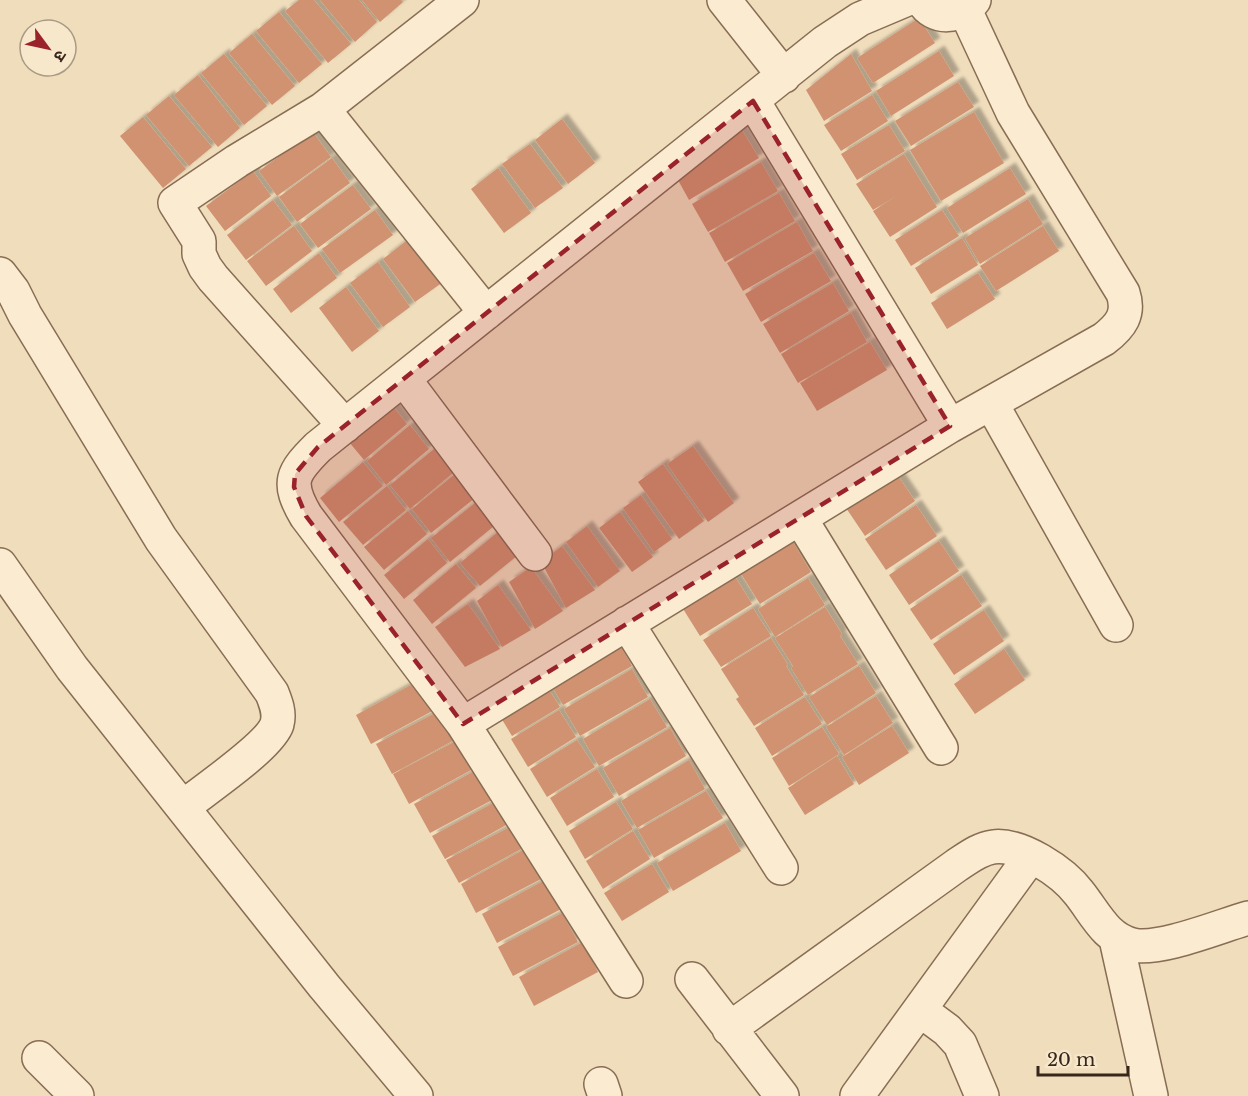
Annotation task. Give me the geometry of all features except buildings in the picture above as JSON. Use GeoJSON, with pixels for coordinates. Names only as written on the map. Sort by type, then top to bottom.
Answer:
{"type":"FeatureCollection","features":[{"type":"Feature","properties":{"kind":"street"},"geometry":{"type":"LineString","coordinates":[[345,426],[213,278],[199,255],[199,241],[176,203],[323,109],[462,0]]}},
{"type":"Feature","properties":{"kind":"street"},"geometry":{"type":"LineString","coordinates":[[724,0],[784,76]]}},
{"type":"Feature","properties":{"kind":"street"},"geometry":{"type":"LineString","coordinates":[[626,981],[463,724],[306,516],[298,502],[294,487],[295,474],[301,464],[318,447],[825,42],[860,19],[905,0]]}},
{"type":"Feature","properties":{"kind":"street"},"geometry":{"type":"LineString","coordinates":[[463,724],[950,426],[1104,339],[1121,324],[1126,312],[1123,293],[1013,113],[969,5],[952,16],[938,14],[926,6],[922,0]]}},
{"type":"Feature","properties":{"kind":"street"},"geometry":{"type":"LineString","coordinates":[[753,101],[950,426]]}},
{"type":"Feature","properties":{"kind":"street"},"geometry":{"type":"LineString","coordinates":[[323,109],[486,313]]}},
{"type":"Feature","properties":{"kind":"street"},"geometry":{"type":"LineString","coordinates":[[0,274],[13,291],[25,315],[161,539],[273,693],[277,703],[277,724],[263,744],[183,807]]}},
{"type":"Feature","properties":{"kind":"street"},"geometry":{"type":"LineString","coordinates":[[404,379],[535,554]]}},
{"type":"Feature","properties":{"kind":"street"},"geometry":{"type":"LineString","coordinates":[[991,403],[1116,625]]}},
{"type":"Feature","properties":{"kind":"street"},"geometry":{"type":"LineString","coordinates":[[800,518],[941,748]]}},
{"type":"Feature","properties":{"kind":"street"},"geometry":{"type":"LineString","coordinates":[[0,565],[72,668],[324,986],[416,1096]]}},
{"type":"Feature","properties":{"kind":"street"},"geometry":{"type":"LineString","coordinates":[[627,623],[782,868]]}},
{"type":"Feature","properties":{"kind":"street"},"geometry":{"type":"LineString","coordinates":[[729,1029],[957,865],[981,850],[995,847],[1007,847],[1044,864],[1078,891],[1116,939],[1131,945],[1154,945],[1248,918]]}},
{"type":"Feature","properties":{"kind":"street"},"geometry":{"type":"LineString","coordinates":[[857,1096],[933,1019],[1044,864]]}},
{"type":"Feature","properties":{"kind":"street"},"geometry":{"type":"LineString","coordinates":[[1116,939],[1151,1096]]}},
{"type":"Feature","properties":{"kind":"street"},"geometry":{"type":"LineString","coordinates":[[692,979],[782,1096]]}},
{"type":"Feature","properties":{"kind":"street"},"geometry":{"type":"LineString","coordinates":[[933,1019],[960,1044],[982,1096]]}},
{"type":"Feature","properties":{"kind":"street"},"geometry":{"type":"LineString","coordinates":[[39,1058],[77,1096]]}},
{"type":"Feature","properties":{"kind":"highlighted area"},"geometry":{"type":"Polygon","coordinates":[[[753,101],[950,426],[463,724],[306,516],[294,487],[295,474],[318,447],[753,101]]]}}]}
